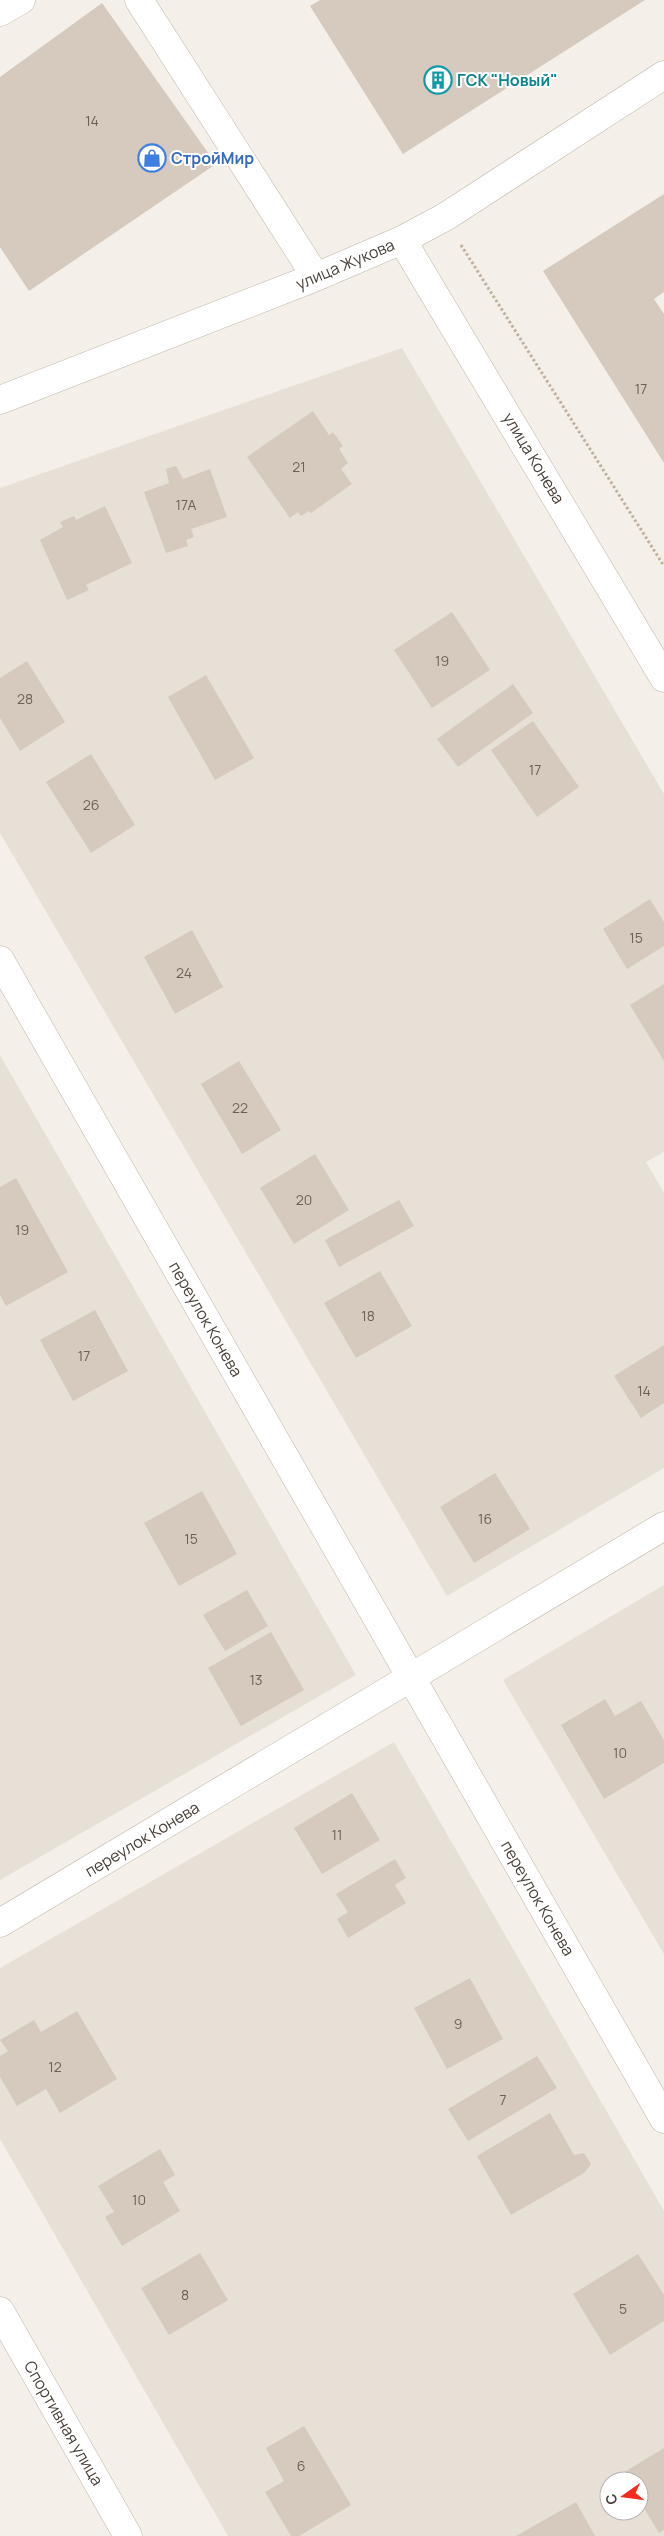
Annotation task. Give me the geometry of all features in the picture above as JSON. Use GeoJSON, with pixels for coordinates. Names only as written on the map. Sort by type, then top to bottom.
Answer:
{"type":"FeatureCollection","features":[{"type":"Feature","properties":{"kind":"street"},"geometry":{"type":"LineString","coordinates":[[0,12],[21,0]]}},
{"type":"Feature","properties":{"kind":"street"},"geometry":{"type":"LineString","coordinates":[[139,0],[316,277]]}},
{"type":"Feature","properties":{"kind":"street","name":"улица Жукова"},"geometry":{"type":"LineString","coordinates":[[0,400],[316,277],[402,240],[445,217],[664,75]]}},
{"type":"Feature","properties":{"kind":"street","name":"улица Конева"},"geometry":{"type":"LineString","coordinates":[[402,240],[664,678]]}},
{"type":"Feature","properties":{"kind":"street","name":"переулок Конева"},"geometry":{"type":"LineString","coordinates":[[0,960],[664,2119]]}},
{"type":"Feature","properties":{"kind":"street","name":"переулок Конева"},"geometry":{"type":"LineString","coordinates":[[0,1923],[413,1678],[664,1526]]}},
{"type":"Feature","properties":{"kind":"street","name":"Спортивная улица"},"geometry":{"type":"LineString","coordinates":[[0,2310],[128,2536]]}},
{"type":"Feature","properties":{"kind":"path"},"geometry":{"type":"LineString","coordinates":[[456,237],[664,566]]}},
{"type":"Feature","properties":{"kind":"shaded area"},"geometry":{"type":"Polygon","coordinates":[[[402,348],[664,794],[664,1152],[646,1162],[664,1193],[664,1468],[447,1596],[0,833],[0,488],[402,348]]]}},
{"type":"Feature","properties":{"kind":"shaded area"},"geometry":{"type":"Polygon","coordinates":[[[0,1055],[356,1675],[0,1880],[0,1055]]]}},
{"type":"Feature","properties":{"kind":"shaded area"},"geometry":{"type":"Polygon","coordinates":[[[664,1585],[664,1954],[503,1680],[664,1585]]]}},
{"type":"Feature","properties":{"kind":"shaded area"},"geometry":{"type":"Polygon","coordinates":[[[394,1742],[664,2211],[664,2536],[228,2536],[0,2139],[0,1968],[394,1742]]]}},
{"type":"Feature","properties":{"kind":"building","name":"ГСК \"Новый\""},"geometry":{"type":"Polygon","coordinates":[[[320,0],[645,0],[403,154],[310,6],[320,0]]]}},
{"type":"Feature","properties":{"kind":"building"},"geometry":{"type":"Polygon","coordinates":[[[102,3],[216,164],[29,291],[0,247],[0,77],[102,3]]]}},
{"type":"Feature","properties":{"kind":"building"},"geometry":{"type":"Polygon","coordinates":[[[664,194],[664,292],[654,299],[664,314],[664,463],[543,271],[664,194]]]}},
{"type":"Feature","properties":{"kind":"building"},"geometry":{"type":"Polygon","coordinates":[[[313,411],[329,435],[333,432],[343,446],[339,449],[348,463],[341,469],[352,484],[311,513],[309,511],[301,516],[298,512],[290,518],[247,457],[313,411]]]}},
{"type":"Feature","properties":{"kind":"building"},"geometry":{"type":"Polygon","coordinates":[[[176,466],[183,479],[210,469],[227,517],[191,529],[194,537],[186,540],[188,546],[166,553],[144,492],[169,483],[166,469],[176,466]]]}},
{"type":"Feature","properties":{"kind":"building"},"geometry":{"type":"Polygon","coordinates":[[[105,506],[132,563],[86,585],[89,590],[67,600],[40,540],[63,527],[60,522],[74,516],[76,520],[105,506]]]}},
{"type":"Feature","properties":{"kind":"building"},"geometry":{"type":"Polygon","coordinates":[[[452,612],[490,670],[432,708],[394,650],[452,612]]]}},
{"type":"Feature","properties":{"kind":"building"},"geometry":{"type":"Polygon","coordinates":[[[27,661],[65,722],[20,751],[0,718],[0,678],[27,661]]]}},
{"type":"Feature","properties":{"kind":"building"},"geometry":{"type":"Polygon","coordinates":[[[206,675],[254,758],[215,780],[168,697],[206,675]]]}},
{"type":"Feature","properties":{"kind":"building"},"geometry":{"type":"Polygon","coordinates":[[[513,684],[533,713],[458,767],[437,739],[513,684]]]}},
{"type":"Feature","properties":{"kind":"building"},"geometry":{"type":"Polygon","coordinates":[[[533,721],[579,787],[537,817],[491,750],[533,721]]]}},
{"type":"Feature","properties":{"kind":"building"},"geometry":{"type":"Polygon","coordinates":[[[91,754],[135,825],[91,853],[46,782],[91,754]]]}},
{"type":"Feature","properties":{"kind":"building"},"geometry":{"type":"Polygon","coordinates":[[[650,899],[664,922],[664,946],[627,969],[603,929],[650,899]]]}},
{"type":"Feature","properties":{"kind":"building"},"geometry":{"type":"Polygon","coordinates":[[[192,930],[223,987],[175,1014],[144,957],[192,930]]]}},
{"type":"Feature","properties":{"kind":"building"},"geometry":{"type":"Polygon","coordinates":[[[664,984],[664,1061],[630,1005],[664,984]]]}},
{"type":"Feature","properties":{"kind":"building"},"geometry":{"type":"Polygon","coordinates":[[[239,1061],[281,1130],[242,1154],[201,1084],[239,1061]]]}},
{"type":"Feature","properties":{"kind":"building"},"geometry":{"type":"Polygon","coordinates":[[[315,1154],[349,1210],[294,1244],[260,1188],[315,1154]]]}},
{"type":"Feature","properties":{"kind":"building"},"geometry":{"type":"Polygon","coordinates":[[[16,1178],[68,1272],[6,1306],[0,1295],[0,1187],[16,1178]]]}},
{"type":"Feature","properties":{"kind":"building"},"geometry":{"type":"Polygon","coordinates":[[[399,1200],[414,1226],[339,1267],[325,1240],[399,1200]]]}},
{"type":"Feature","properties":{"kind":"building"},"geometry":{"type":"Polygon","coordinates":[[[380,1271],[412,1326],[356,1358],[324,1303],[380,1271]]]}},
{"type":"Feature","properties":{"kind":"building"},"geometry":{"type":"Polygon","coordinates":[[[95,1310],[128,1371],[73,1401],[40,1340],[95,1310]]]}},
{"type":"Feature","properties":{"kind":"building"},"geometry":{"type":"Polygon","coordinates":[[[664,1345],[664,1403],[641,1418],[614,1376],[664,1345]]]}},
{"type":"Feature","properties":{"kind":"building"},"geometry":{"type":"Polygon","coordinates":[[[495,1473],[530,1529],[474,1563],[440,1507],[495,1473]]]}},
{"type":"Feature","properties":{"kind":"building"},"geometry":{"type":"Polygon","coordinates":[[[202,1491],[237,1554],[179,1586],[144,1523],[202,1491]]]}},
{"type":"Feature","properties":{"kind":"building"},"geometry":{"type":"Polygon","coordinates":[[[247,1590],[268,1626],[225,1651],[203,1615],[247,1590]]]}},
{"type":"Feature","properties":{"kind":"building"},"geometry":{"type":"Polygon","coordinates":[[[271,1632],[304,1690],[241,1726],[208,1668],[271,1632]]]}},
{"type":"Feature","properties":{"kind":"building"},"geometry":{"type":"Polygon","coordinates":[[[605,1699],[615,1716],[641,1701],[664,1740],[664,1763],[604,1799],[561,1725],[605,1699]]]}},
{"type":"Feature","properties":{"kind":"building"},"geometry":{"type":"Polygon","coordinates":[[[352,1793],[380,1840],[322,1874],[294,1828],[352,1793]]]}},
{"type":"Feature","properties":{"kind":"building"},"geometry":{"type":"Polygon","coordinates":[[[395,1859],[406,1878],[395,1885],[406,1903],[348,1938],[337,1919],[348,1912],[336,1894],[395,1859]]]}},
{"type":"Feature","properties":{"kind":"building"},"geometry":{"type":"Polygon","coordinates":[[[470,1978],[503,2039],[447,2069],[414,2008],[470,1978]]]}},
{"type":"Feature","properties":{"kind":"building"},"geometry":{"type":"Polygon","coordinates":[[[77,2011],[117,2079],[60,2113],[46,2089],[17,2106],[0,2077],[0,2056],[8,2051],[0,2040],[34,2020],[41,2032],[77,2011]]]}},
{"type":"Feature","properties":{"kind":"building"},"geometry":{"type":"Polygon","coordinates":[[[537,2056],[557,2088],[468,2141],[448,2109],[537,2056]]]}},
{"type":"Feature","properties":{"kind":"building"},"geometry":{"type":"Polygon","coordinates":[[[550,2113],[574,2155],[584,2153],[591,2164],[584,2173],[511,2215],[477,2156],[550,2113]]]}},
{"type":"Feature","properties":{"kind":"building"},"geometry":{"type":"Polygon","coordinates":[[[160,2149],[175,2175],[163,2182],[180,2211],[122,2246],[105,2217],[114,2212],[98,2186],[160,2149]]]}},
{"type":"Feature","properties":{"kind":"building"},"geometry":{"type":"Polygon","coordinates":[[[200,2253],[228,2300],[169,2335],[141,2288],[200,2253]]]}},
{"type":"Feature","properties":{"kind":"building"},"geometry":{"type":"Polygon","coordinates":[[[638,2254],[664,2295],[664,2321],[610,2355],[573,2294],[638,2254]]]}},
{"type":"Feature","properties":{"kind":"building"},"geometry":{"type":"Polygon","coordinates":[[[304,2426],[351,2505],[299,2536],[291,2536],[265,2492],[284,2481],[266,2448],[304,2426]]]}},
{"type":"Feature","properties":{"kind":"building"},"geometry":{"type":"Polygon","coordinates":[[[664,2448],[664,2530],[659,2533],[649,2516],[649,2471],[626,2471],[664,2448]]]}},
{"type":"Feature","properties":{"kind":"building"},"geometry":{"type":"Polygon","coordinates":[[[576,2502],[595,2536],[516,2536],[576,2502]]]}},
{"type":"Feature","properties":{"kind":"place","name":"ГСК \"Новый\""},"geometry":{"type":"Point","coordinates":[438,80]}},
{"type":"Feature","properties":{"kind":"place","name":"СтройМир"},"geometry":{"type":"Point","coordinates":[152,158]}}]}
